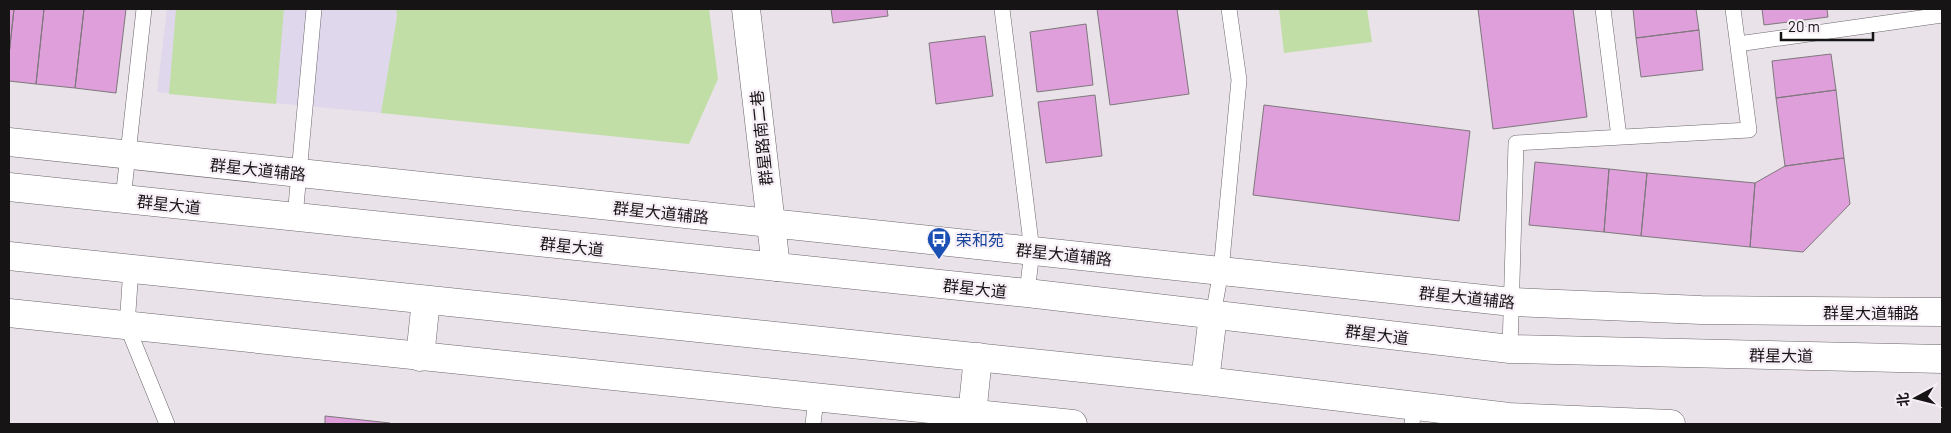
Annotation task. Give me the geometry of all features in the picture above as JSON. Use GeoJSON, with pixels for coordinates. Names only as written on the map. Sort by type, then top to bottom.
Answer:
{"type":"FeatureCollection","features":[{"type":"Feature","properties":{"kind":"main road","name":"群星路南二巷"},"geometry":{"type":"LineString","coordinates":[[746,9],[776,267]]}},
{"type":"Feature","properties":{"kind":"main road","name":"群星大道辅路"},"geometry":{"type":"LineString","coordinates":[[9,142],[1512,302],[1701,310],[1942,312]]}},
{"type":"Feature","properties":{"kind":"main road","name":"群星大道"},"geometry":{"type":"LineString","coordinates":[[9,187],[1027,293],[1510,349],[1942,359]]}},
{"type":"Feature","properties":{"kind":"main road"},"geometry":{"type":"LineString","coordinates":[[9,256],[1205,381],[1413,416],[1509,417],[1671,424]]}},
{"type":"Feature","properties":{"kind":"main road"},"geometry":{"type":"LineString","coordinates":[[420,357],[426,300]]}},
{"type":"Feature","properties":{"kind":"main road"},"geometry":{"type":"LineString","coordinates":[[9,313],[420,357],[814,411],[1073,424]]}},
{"type":"Feature","properties":{"kind":"main road"},"geometry":{"type":"LineString","coordinates":[[1205,381],[1213,315]]}},
{"type":"Feature","properties":{"kind":"main road"},"geometry":{"type":"LineString","coordinates":[[968,420],[978,357]]}},
{"type":"Feature","properties":{"kind":"lane"},"geometry":{"type":"LineString","coordinates":[[123,199],[144,9]]}},
{"type":"Feature","properties":{"kind":"lane"},"geometry":{"type":"LineString","coordinates":[[295,217],[314,9]]}},
{"type":"Feature","properties":{"kind":"lane"},"geometry":{"type":"LineString","coordinates":[[1002,9],[1032,251],[1027,293]]}},
{"type":"Feature","properties":{"kind":"lane"},"geometry":{"type":"LineString","coordinates":[[1213,315],[1221,271],[1239,80],[1229,9]]}},
{"type":"Feature","properties":{"kind":"lane"},"geometry":{"type":"LineString","coordinates":[[1603,9],[1619,137]]}},
{"type":"Feature","properties":{"kind":"lane"},"geometry":{"type":"LineString","coordinates":[[1510,349],[1516,143],[1749,130],[1733,9]]}},
{"type":"Feature","properties":{"kind":"lane"},"geometry":{"type":"LineString","coordinates":[[1738,44],[1942,15]]}},
{"type":"Feature","properties":{"kind":"lane"},"geometry":{"type":"LineString","coordinates":[[131,268],[127,326],[167,424]]}},
{"type":"Feature","properties":{"kind":"shaded area"},"geometry":{"type":"Polygon","coordinates":[[[167,9],[396,9],[397,16],[381,113],[157,92],[167,9]]]}},
{"type":"Feature","properties":{"kind":"green space"},"geometry":{"type":"Polygon","coordinates":[[[176,9],[284,9],[276,104],[169,94],[176,9]]]}},
{"type":"Feature","properties":{"kind":"green space"},"geometry":{"type":"Polygon","coordinates":[[[396,9],[709,9],[718,79],[689,144],[381,113],[397,16],[396,9]]]}},
{"type":"Feature","properties":{"kind":"green space"},"geometry":{"type":"Polygon","coordinates":[[[1279,9],[1367,9],[1372,42],[1284,53],[1279,9]]]}},
{"type":"Feature","properties":{"kind":"building"},"geometry":{"type":"Polygon","coordinates":[[[9,9],[14,9],[9,55],[9,9]]]}},
{"type":"Feature","properties":{"kind":"building"},"geometry":{"type":"Polygon","coordinates":[[[14,9],[44,9],[36,84],[9,81],[9,55],[14,9]]]}},
{"type":"Feature","properties":{"kind":"building"},"geometry":{"type":"Polygon","coordinates":[[[44,9],[84,9],[75,88],[36,84],[44,9]]]}},
{"type":"Feature","properties":{"kind":"building"},"geometry":{"type":"Polygon","coordinates":[[[84,9],[126,9],[116,93],[75,88],[84,9]]]}},
{"type":"Feature","properties":{"kind":"building"},"geometry":{"type":"Polygon","coordinates":[[[831,9],[887,9],[888,16],[833,23],[831,9]]]}},
{"type":"Feature","properties":{"kind":"building"},"geometry":{"type":"Polygon","coordinates":[[[1097,9],[1177,9],[1189,94],[1110,105],[1097,9]]]}},
{"type":"Feature","properties":{"kind":"building"},"geometry":{"type":"Polygon","coordinates":[[[1478,9],[1573,9],[1587,117],[1493,129],[1478,9]]]}},
{"type":"Feature","properties":{"kind":"building"},"geometry":{"type":"Polygon","coordinates":[[[1633,9],[1696,9],[1699,30],[1636,38],[1633,9]]]}},
{"type":"Feature","properties":{"kind":"building"},"geometry":{"type":"Polygon","coordinates":[[[1762,9],[1827,9],[1828,17],[1764,25],[1762,9]]]}},
{"type":"Feature","properties":{"kind":"building"},"geometry":{"type":"Polygon","coordinates":[[[1086,24],[1093,85],[1037,92],[1030,32],[1086,24]]]}},
{"type":"Feature","properties":{"kind":"building"},"geometry":{"type":"Polygon","coordinates":[[[1699,30],[1703,70],[1641,77],[1636,38],[1699,30]]]}},
{"type":"Feature","properties":{"kind":"building"},"geometry":{"type":"Polygon","coordinates":[[[985,36],[993,96],[936,104],[929,43],[985,36]]]}},
{"type":"Feature","properties":{"kind":"building"},"geometry":{"type":"Polygon","coordinates":[[[1831,54],[1836,90],[1776,98],[1772,61],[1831,54]]]}},
{"type":"Feature","properties":{"kind":"building"},"geometry":{"type":"Polygon","coordinates":[[[1836,90],[1844,158],[1785,166],[1776,98],[1836,90]]]}},
{"type":"Feature","properties":{"kind":"building"},"geometry":{"type":"Polygon","coordinates":[[[1095,95],[1102,156],[1046,163],[1038,102],[1095,95]]]}},
{"type":"Feature","properties":{"kind":"building"},"geometry":{"type":"Polygon","coordinates":[[[1264,105],[1470,131],[1459,221],[1253,195],[1264,105]]]}},
{"type":"Feature","properties":{"kind":"building"},"geometry":{"type":"Polygon","coordinates":[[[1844,158],[1850,204],[1803,252],[1750,247],[1755,183],[1785,166],[1844,158]]]}},
{"type":"Feature","properties":{"kind":"building"},"geometry":{"type":"Polygon","coordinates":[[[1535,162],[1609,169],[1604,232],[1529,225],[1535,162]]]}},
{"type":"Feature","properties":{"kind":"building"},"geometry":{"type":"Polygon","coordinates":[[[1609,169],[1647,173],[1641,236],[1604,232],[1609,169]]]}},
{"type":"Feature","properties":{"kind":"building"},"geometry":{"type":"Polygon","coordinates":[[[1647,173],[1755,183],[1750,247],[1641,236],[1647,173]]]}},
{"type":"Feature","properties":{"kind":"building"},"geometry":{"type":"Polygon","coordinates":[[[325,416],[390,423],[390,424],[325,424],[325,416]]]}},
{"type":"Feature","properties":{"kind":"place","name":"荣和苑"},"geometry":{"type":"Point","coordinates":[939,260]}}]}
